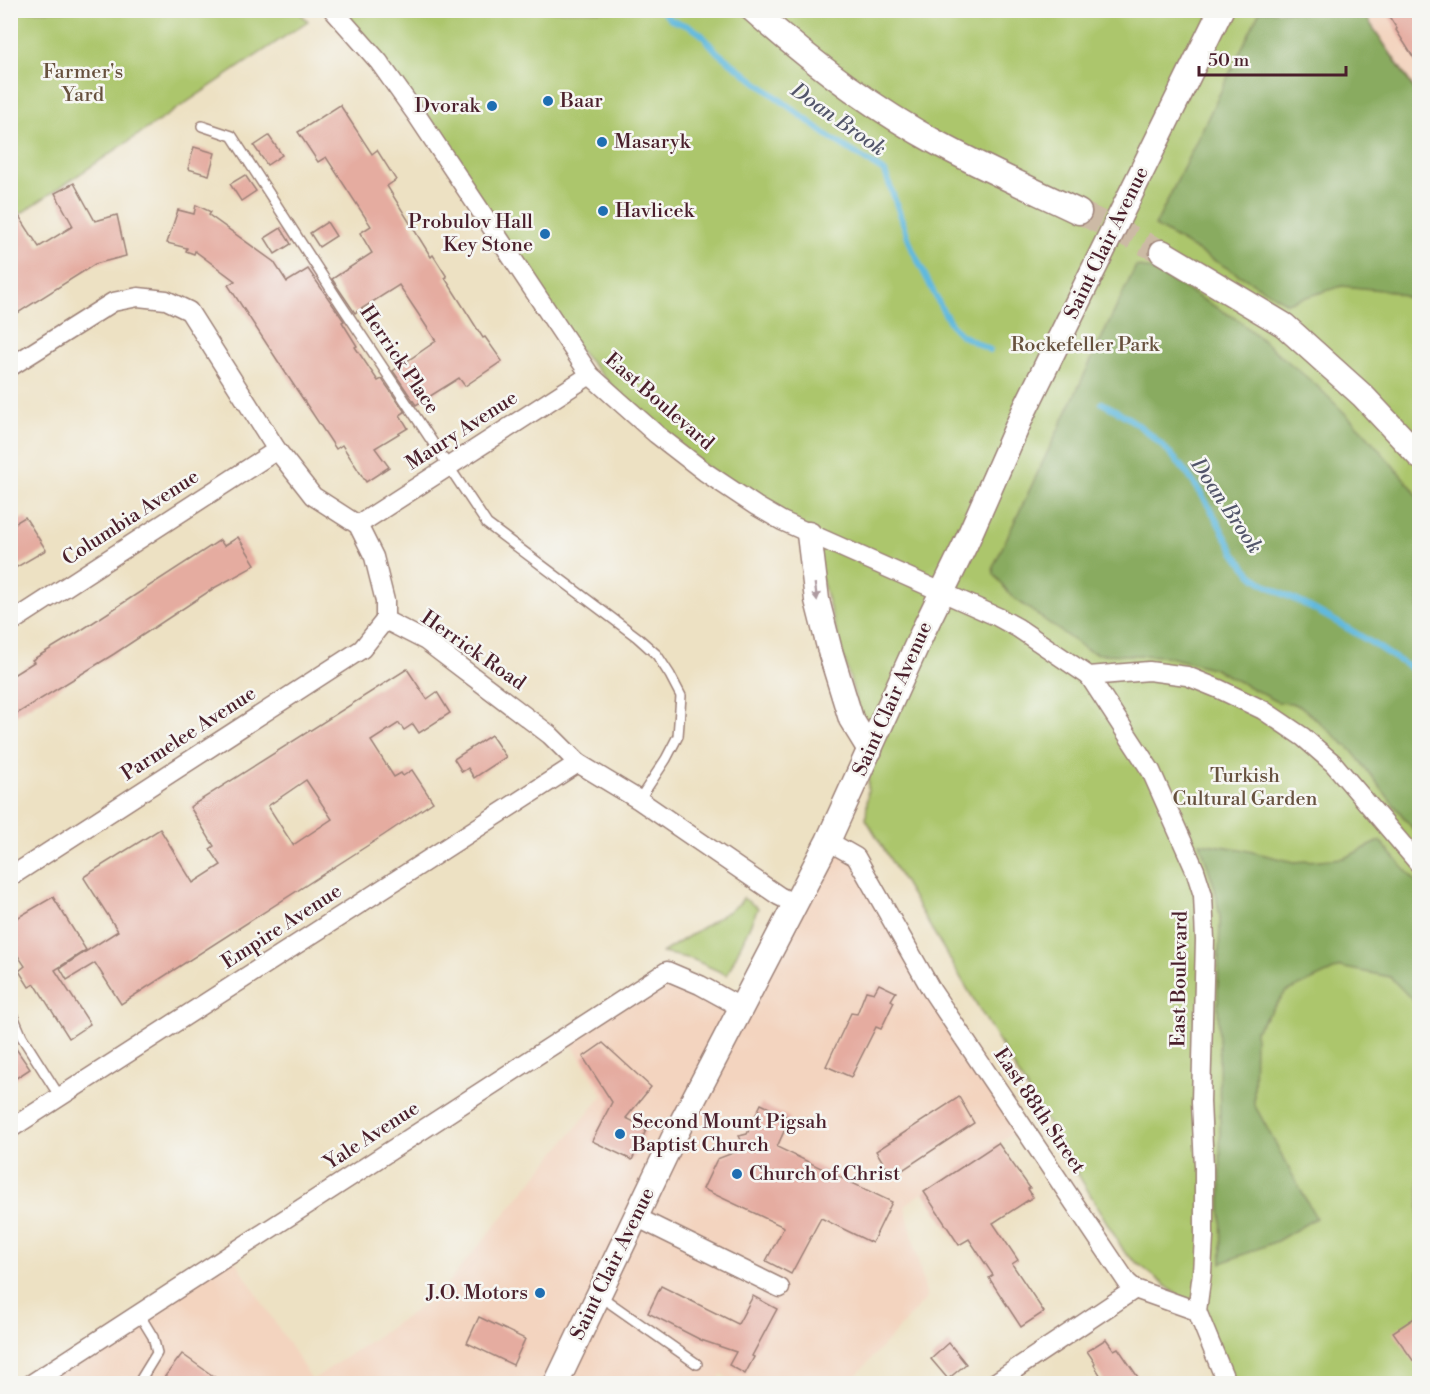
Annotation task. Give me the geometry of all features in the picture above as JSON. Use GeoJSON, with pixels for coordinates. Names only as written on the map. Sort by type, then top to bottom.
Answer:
{"type":"FeatureCollection","features":[{"type":"Feature","properties":{"kind":"main road"},"geometry":{"type":"LineString","coordinates":[[753,10],[843,83],[890,115],[940,144],[1079,212]]}},
{"type":"Feature","properties":{"kind":"main road","name":"Saint Clair Avenue"},"geometry":{"type":"LineString","coordinates":[[556,1383],[674,1137],[828,841],[1024,411],[1221,10]]}},
{"type":"Feature","properties":{"kind":"main road"},"geometry":{"type":"LineString","coordinates":[[1162,252],[1284,324],[1364,396],[1419,457]]}},
{"type":"Feature","properties":{"kind":"main road"},"geometry":{"type":"LineString","coordinates":[[809,534],[817,600],[830,651],[851,719],[870,750]]}},
{"type":"Feature","properties":{"kind":"street","name":"East Boulevard"},"geometry":{"type":"LineString","coordinates":[[333,10],[379,62],[416,114],[590,375],[656,434],[705,472],[782,522],[975,606],[1018,628],[1089,676],[1150,771],[1196,870],[1203,895],[1205,940],[1201,1102],[1204,1237],[1197,1311]]}},
{"type":"Feature","properties":{"kind":"street"},"geometry":{"type":"LineString","coordinates":[[10,367],[112,302],[138,297],[166,300],[189,311],[277,450],[313,496],[358,525],[377,568],[385,601],[385,620]]}},
{"type":"Feature","properties":{"kind":"street","name":"Maury Avenue"},"geometry":{"type":"LineString","coordinates":[[358,525],[590,375]]}},
{"type":"Feature","properties":{"kind":"street","name":"Columbia Avenue"},"geometry":{"type":"LineString","coordinates":[[10,623],[277,450]]}},
{"type":"Feature","properties":{"kind":"street","name":"Herrick Road"},"geometry":{"type":"LineString","coordinates":[[385,620],[426,641],[550,735],[578,763],[639,800],[795,904]]}},
{"type":"Feature","properties":{"kind":"street","name":"Parmelee Avenue"},"geometry":{"type":"LineString","coordinates":[[10,877],[362,648],[385,620]]}},
{"type":"Feature","properties":{"kind":"street"},"geometry":{"type":"LineString","coordinates":[[1089,676],[1149,671],[1188,676],[1220,688],[1263,710],[1303,737],[1333,763],[1362,794],[1419,865]]}},
{"type":"Feature","properties":{"kind":"street","name":"Empire Avenue"},"geometry":{"type":"LineString","coordinates":[[10,1129],[578,763]]}},
{"type":"Feature","properties":{"kind":"street","name":"East 88th Street"},"geometry":{"type":"LineString","coordinates":[[828,841],[856,857],[932,991],[1127,1282],[1135,1289]]}},
{"type":"Feature","properties":{"kind":"street","name":"Yale Avenue"},"geometry":{"type":"LineString","coordinates":[[31,1383],[668,971],[742,1008]]}},
{"type":"Feature","properties":{"kind":"street"},"geometry":{"type":"LineString","coordinates":[[636,1217],[780,1288]]}},
{"type":"Feature","properties":{"kind":"street"},"geometry":{"type":"LineString","coordinates":[[993,1383],[1135,1289],[1197,1311],[1227,1383]]}},
{"type":"Feature","properties":{"kind":"lane","name":"Herrick Place"},"geometry":{"type":"LineString","coordinates":[[202,126],[232,136],[487,524],[637,637],[657,655],[670,675],[681,696],[678,736],[639,800]]}},
{"type":"Feature","properties":{"kind":"lane"},"geometry":{"type":"LineString","coordinates":[[10,1009],[22,1036],[60,1097]]}},
{"type":"Feature","properties":{"kind":"lane"},"geometry":{"type":"LineString","coordinates":[[598,1295],[697,1364]]}},
{"type":"Feature","properties":{"kind":"lane"},"geometry":{"type":"LineString","coordinates":[[138,1383],[157,1353],[153,1337],[139,1314]]}},
{"type":"Feature","properties":{"kind":"shaded area"},"geometry":{"type":"Polygon","coordinates":[[[1362,11],[1419,11],[1419,97],[1362,11]]]}},
{"type":"Feature","properties":{"kind":"shaded area"},"geometry":{"type":"Polygon","coordinates":[[[828,841],[856,857],[1023,1127],[905,1205],[927,1298],[849,1383],[733,1383],[722,1374],[715,1384],[31,1384],[231,1254],[312,1380],[437,1296],[603,1095],[567,1037],[667,971],[742,1008],[828,841]]]}},
{"type":"Feature","properties":{"kind":"green space","name":"Farmer's Yard"},"geometry":{"type":"Polygon","coordinates":[[[297,10],[308,21],[11,220],[11,11],[297,10]]]}},
{"type":"Feature","properties":{"kind":"green space","name":"Rockefeller Park"},"geometry":{"type":"Polygon","coordinates":[[[325,11],[1362,11],[1420,97],[1419,1383],[1228,1383],[1197,1311],[1125,1253],[866,819],[870,750],[809,534],[656,434],[558,327],[379,62],[325,11]]]}},
{"type":"Feature","properties":{"kind":"green space"},"geometry":{"type":"Polygon","coordinates":[[[1260,11],[1362,11],[1419,97],[1419,303],[1392,291],[1342,286],[1287,303],[1155,226],[1260,11]]]}},
{"type":"Feature","properties":{"kind":"green space"},"geometry":{"type":"Polygon","coordinates":[[[1136,266],[1152,270],[1238,320],[1316,385],[1364,432],[1413,489],[1419,500],[1419,837],[1352,751],[1303,708],[1291,703],[1278,702],[1215,669],[1189,662],[1165,656],[1098,654],[1087,650],[1011,596],[994,574],[993,567],[1136,266]]]}},
{"type":"Feature","properties":{"kind":"green space"},"geometry":{"type":"Polygon","coordinates":[[[1380,841],[1419,885],[1419,1007],[1390,977],[1340,967],[1286,992],[1255,1031],[1254,1104],[1316,1218],[1277,1241],[1222,1263],[1218,989],[1220,918],[1215,888],[1200,843],[1240,849],[1294,862],[1344,858],[1380,841]]]}},
{"type":"Feature","properties":{"kind":"green space"},"geometry":{"type":"Polygon","coordinates":[[[743,898],[758,908],[727,975],[692,959],[662,953],[732,909],[743,898]]]}},
{"type":"Feature","properties":{"kind":"building"},"geometry":{"type":"Polygon","coordinates":[[[1385,10],[1419,10],[1419,66],[1396,30],[1385,10]]]}},
{"type":"Feature","properties":{"kind":"building"},"geometry":{"type":"Polygon","coordinates":[[[340,105],[372,154],[377,150],[396,180],[387,186],[431,257],[433,255],[447,277],[445,278],[483,338],[485,337],[502,361],[465,386],[459,378],[416,405],[393,371],[436,341],[399,285],[355,313],[332,279],[372,253],[360,233],[371,226],[326,157],[318,162],[298,132],[340,105]]]}},
{"type":"Feature","properties":{"kind":"building"},"geometry":{"type":"Polygon","coordinates":[[[269,136],[282,155],[267,165],[254,146],[269,136]]]}},
{"type":"Feature","properties":{"kind":"building"},"geometry":{"type":"Polygon","coordinates":[[[194,147],[215,153],[209,175],[188,169],[194,147]]]}},
{"type":"Feature","properties":{"kind":"building"},"geometry":{"type":"Polygon","coordinates":[[[245,175],[256,191],[241,201],[230,184],[245,175]]]}},
{"type":"Feature","properties":{"kind":"building"},"geometry":{"type":"Polygon","coordinates":[[[74,183],[95,221],[117,215],[126,256],[95,264],[10,318],[10,202],[39,247],[73,226],[55,193],[74,183]]]}},
{"type":"Feature","properties":{"kind":"building"},"geometry":{"type":"Polygon","coordinates":[[[196,205],[211,212],[209,215],[274,262],[287,282],[308,269],[344,321],[342,322],[357,346],[355,347],[378,381],[382,379],[405,412],[400,415],[408,428],[375,448],[389,467],[366,482],[342,445],[336,449],[228,285],[235,281],[195,251],[194,254],[186,251],[187,248],[167,243],[178,210],[194,214],[196,205]]]}},
{"type":"Feature","properties":{"kind":"building"},"geometry":{"type":"Polygon","coordinates":[[[327,222],[336,236],[319,247],[310,233],[327,222]]]}},
{"type":"Feature","properties":{"kind":"building"},"geometry":{"type":"Polygon","coordinates":[[[281,228],[291,244],[275,254],[265,238],[281,228]]]}},
{"type":"Feature","properties":{"kind":"building"},"geometry":{"type":"Polygon","coordinates":[[[25,517],[46,550],[10,571],[10,526],[25,517]]]}},
{"type":"Feature","properties":{"kind":"building"},"geometry":{"type":"Polygon","coordinates":[[[238,537],[255,564],[249,569],[214,588],[114,654],[10,718],[10,677],[34,662],[32,660],[220,540],[224,546],[238,537]]]}},
{"type":"Feature","properties":{"kind":"building"},"geometry":{"type":"Polygon","coordinates":[[[407,669],[427,699],[437,692],[450,713],[419,733],[413,724],[404,730],[399,723],[371,741],[394,777],[401,773],[403,776],[412,770],[433,802],[121,1004],[95,963],[67,980],[60,968],[118,931],[84,878],[85,876],[160,829],[193,883],[221,865],[210,849],[214,846],[190,807],[407,669]],[[306,780],[268,806],[293,845],[332,819],[306,780]]]}},
{"type":"Feature","properties":{"kind":"building"},"geometry":{"type":"Polygon","coordinates":[[[491,735],[506,757],[474,778],[468,768],[462,772],[454,759],[491,735]]]}},
{"type":"Feature","properties":{"kind":"building"},"geometry":{"type":"Polygon","coordinates":[[[53,897],[86,950],[55,970],[90,1024],[69,1038],[35,984],[29,987],[19,971],[25,966],[10,944],[10,922],[53,897]]]}},
{"type":"Feature","properties":{"kind":"building"},"geometry":{"type":"Polygon","coordinates":[[[879,984],[896,992],[891,1000],[894,1002],[881,1029],[876,1027],[851,1077],[826,1066],[851,1013],[857,1014],[866,991],[874,993],[879,984]]]}},
{"type":"Feature","properties":{"kind":"building"},"geometry":{"type":"Polygon","coordinates":[[[10,1040],[30,1069],[10,1082],[10,1040]]]}},
{"type":"Feature","properties":{"kind":"building"},"geometry":{"type":"Polygon","coordinates":[[[603,1043],[651,1087],[626,1118],[647,1128],[632,1160],[592,1141],[612,1102],[583,1057],[603,1043]]]}},
{"type":"Feature","properties":{"kind":"building"},"geometry":{"type":"Polygon","coordinates":[[[959,1097],[974,1123],[892,1177],[876,1151],[959,1097]]]}},
{"type":"Feature","properties":{"kind":"building"},"geometry":{"type":"Polygon","coordinates":[[[761,1104],[790,1118],[777,1147],[892,1202],[872,1243],[821,1218],[791,1274],[766,1261],[784,1227],[703,1189],[717,1159],[738,1151],[736,1145],[742,1142],[739,1136],[747,1134],[761,1104]]]}},
{"type":"Feature","properties":{"kind":"building"},"geometry":{"type":"Polygon","coordinates":[[[998,1143],[1030,1188],[1028,1189],[1033,1197],[993,1223],[1018,1260],[1012,1264],[1044,1312],[1021,1327],[989,1278],[993,1275],[969,1239],[959,1245],[924,1192],[998,1143]]]}},
{"type":"Feature","properties":{"kind":"building"},"geometry":{"type":"Polygon","coordinates":[[[661,1286],[738,1324],[753,1296],[777,1309],[745,1374],[729,1365],[736,1352],[701,1340],[648,1313],[661,1286]]]}},
{"type":"Feature","properties":{"kind":"building"},"geometry":{"type":"Polygon","coordinates":[[[1419,1315],[1419,1369],[1393,1332],[1419,1315]]]}},
{"type":"Feature","properties":{"kind":"building"},"geometry":{"type":"Polygon","coordinates":[[[479,1317],[525,1339],[513,1365],[467,1343],[479,1317]]]}},
{"type":"Feature","properties":{"kind":"building"},"geometry":{"type":"Polygon","coordinates":[[[1106,1339],[1114,1350],[1118,1348],[1142,1383],[1105,1383],[1087,1351],[1106,1339]]]}},
{"type":"Feature","properties":{"kind":"building"},"geometry":{"type":"Polygon","coordinates":[[[949,1343],[966,1364],[948,1379],[931,1359],[949,1343]]]}},
{"type":"Feature","properties":{"kind":"building"},"geometry":{"type":"Polygon","coordinates":[[[182,1354],[223,1383],[160,1383],[182,1354]]]}},
{"type":"Feature","properties":{"kind":"waterway","name":"Doan Brook"},"geometry":{"type":"LineString","coordinates":[[661,10],[671,20],[691,27],[701,34],[718,53],[828,136],[885,172],[913,251],[942,309],[961,335],[990,350]]}},
{"type":"Feature","properties":{"kind":"waterway","name":"Doan Brook"},"geometry":{"type":"LineString","coordinates":[[1102,403],[1136,423],[1178,462],[1201,493],[1236,555],[1256,578],[1358,635],[1420,676]]}},
{"type":"Feature","properties":{"kind":"tunnel"},"geometry":{"type":"LineString","coordinates":[[1079,212],[1162,252]]}},
{"type":"Feature","properties":{"kind":"place","name":"Baar"},"geometry":{"type":"Point","coordinates":[548,101]}},
{"type":"Feature","properties":{"kind":"place","name":"Dvorak"},"geometry":{"type":"Point","coordinates":[492,106]}},
{"type":"Feature","properties":{"kind":"place","name":"Masaryk"},"geometry":{"type":"Point","coordinates":[602,142]}},
{"type":"Feature","properties":{"kind":"place","name":"Havlicek"},"geometry":{"type":"Point","coordinates":[603,211]}},
{"type":"Feature","properties":{"kind":"place","name":"Probulov Hall Key Stone"},"geometry":{"type":"Point","coordinates":[545,234]}},
{"type":"Feature","properties":{"kind":"place","name":"Second Mount Pigsah Baptist Church"},"geometry":{"type":"Point","coordinates":[620,1134]}},
{"type":"Feature","properties":{"kind":"place","name":"Church of Christ"},"geometry":{"type":"Point","coordinates":[737,1174]}},
{"type":"Feature","properties":{"kind":"place","name":"J.O. Motors"},"geometry":{"type":"Point","coordinates":[540,1293]}},
{"type":"Feature","properties":{"kind":"park label","name":"Turkish Cultural Garden"},"geometry":{"type":"Point","coordinates":[1245,788]}}]}
